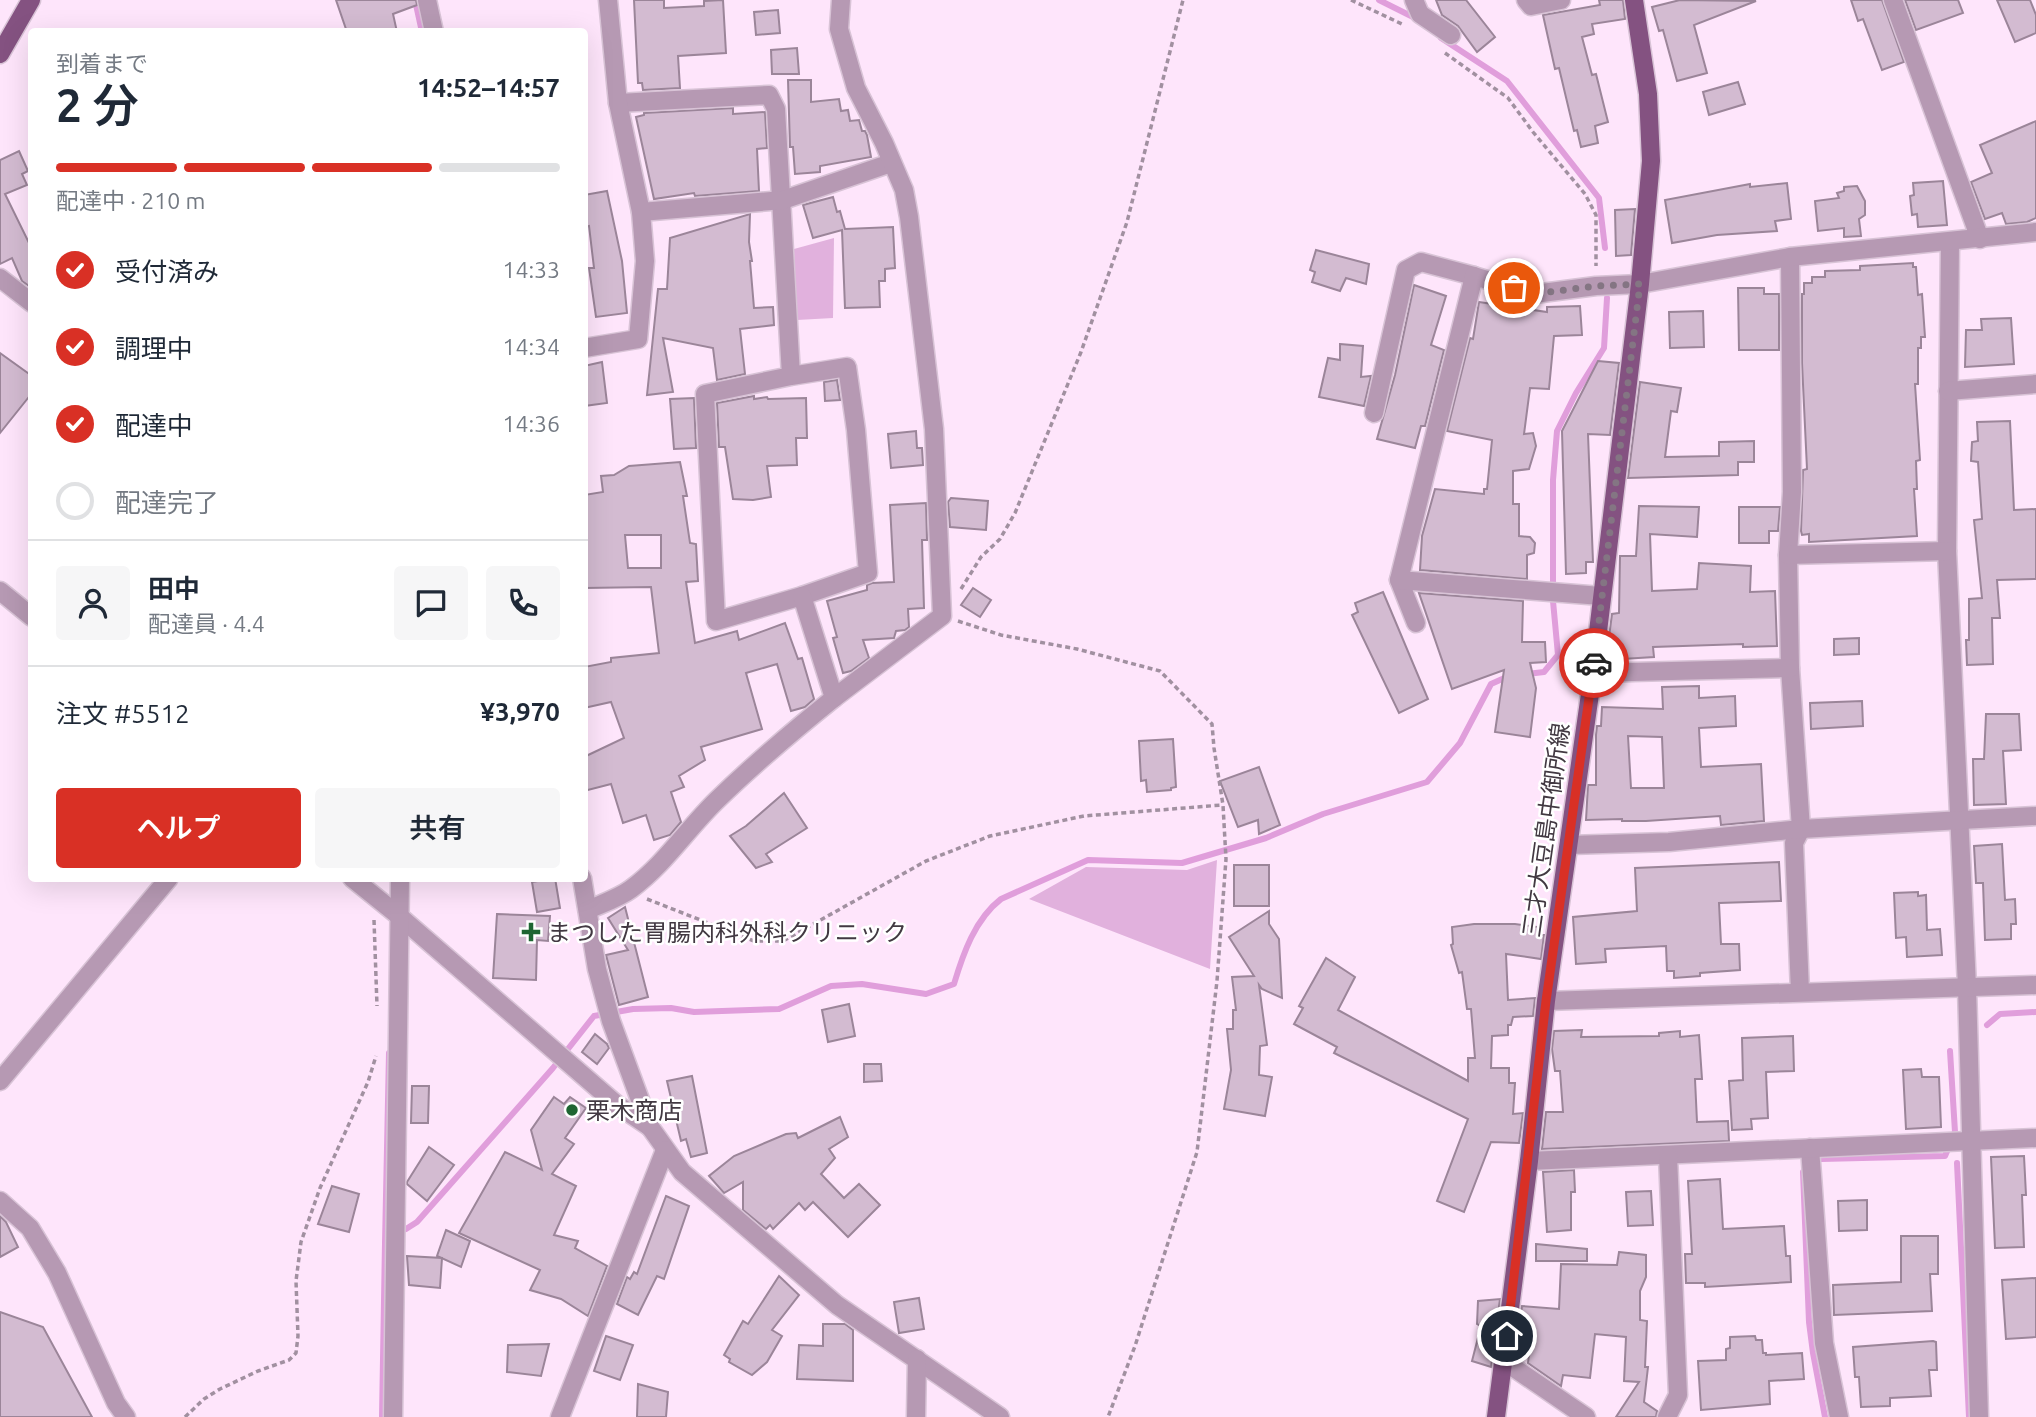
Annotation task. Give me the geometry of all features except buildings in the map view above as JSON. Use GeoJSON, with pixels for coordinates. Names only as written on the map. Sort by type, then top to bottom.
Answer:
{"type":"FeatureCollection","features":[{"type":"Feature","properties":{"kind":"main road"},"geometry":{"type":"LineString","coordinates":[[0,54],[31,0]]}},
{"type":"Feature","properties":{"kind":"main road","name":"三才大豆島中御所線"},"geometry":{"type":"LineString","coordinates":[[1496,1417],[1529,1161],[1546,1001],[1593,673],[1640,284],[1651,161],[1648,94],[1634,0]]}},
{"type":"Feature","properties":{"kind":"street"},"geometry":{"type":"LineString","coordinates":[[427,0],[433,28]]}},
{"type":"Feature","properties":{"kind":"street"},"geometry":{"type":"LineString","coordinates":[[588,347],[638,339],[645,261],[641,212],[618,103],[608,0]]}},
{"type":"Feature","properties":{"kind":"street"},"geometry":{"type":"LineString","coordinates":[[587,910],[629,891],[671,853],[707,810],[769,750],[942,616],[934,429],[909,217],[904,190],[856,88],[839,29],[841,0]]}},
{"type":"Feature","properties":{"kind":"street"},"geometry":{"type":"LineString","coordinates":[[1414,0],[1420,14],[1451,35]]}},
{"type":"Feature","properties":{"kind":"street"},"geometry":{"type":"LineString","coordinates":[[1526,0],[1531,6],[1561,0]]}},
{"type":"Feature","properties":{"kind":"street"},"geometry":{"type":"LineString","coordinates":[[1893,0],[1980,239]]}},
{"type":"Feature","properties":{"kind":"street"},"geometry":{"type":"LineString","coordinates":[[618,103],[769,95],[776,109],[791,376]]}},
{"type":"Feature","properties":{"kind":"street"},"geometry":{"type":"LineString","coordinates":[[641,212],[783,200],[891,163]]}},
{"type":"Feature","properties":{"kind":"street"},"geometry":{"type":"LineString","coordinates":[[1374,413],[1406,270],[1421,262],[1534,294],[1596,286],[1640,284],[1790,257],[2036,232]]}},
{"type":"Feature","properties":{"kind":"street"},"geometry":{"type":"LineString","coordinates":[[1950,242],[1947,551],[1967,987],[1979,1417]]}},
{"type":"Feature","properties":{"kind":"street"},"geometry":{"type":"LineString","coordinates":[[1790,257],[1792,492],[1788,555],[1790,668],[1801,829],[1794,843],[1800,992]]}},
{"type":"Feature","properties":{"kind":"street"},"geometry":{"type":"LineString","coordinates":[[1416,623],[1399,580],[1474,276]]}},
{"type":"Feature","properties":{"kind":"street"},"geometry":{"type":"LineString","coordinates":[[0,278],[28,300]]}},
{"type":"Feature","properties":{"kind":"street"},"geometry":{"type":"LineString","coordinates":[[847,367],[856,430],[868,573],[716,621],[705,394],[791,376],[847,367]]}},
{"type":"Feature","properties":{"kind":"street"},"geometry":{"type":"LineString","coordinates":[[1948,391],[2036,384]]}},
{"type":"Feature","properties":{"kind":"street"},"geometry":{"type":"LineString","coordinates":[[1788,555],[1947,551]]}},
{"type":"Feature","properties":{"kind":"street"},"geometry":{"type":"LineString","coordinates":[[1399,580],[1601,596]]}},
{"type":"Feature","properties":{"kind":"street"},"geometry":{"type":"LineString","coordinates":[[0,591],[28,614]]}},
{"type":"Feature","properties":{"kind":"street"},"geometry":{"type":"LineString","coordinates":[[802,596],[834,698]]}},
{"type":"Feature","properties":{"kind":"street"},"geometry":{"type":"LineString","coordinates":[[1593,673],[1790,668]]}},
{"type":"Feature","properties":{"kind":"street"},"geometry":{"type":"LineString","coordinates":[[1569,845],[1669,842],[1801,829],[2036,816]]}},
{"type":"Feature","properties":{"kind":"street"},"geometry":{"type":"LineString","coordinates":[[0,1082],[166,882]]}},
{"type":"Feature","properties":{"kind":"street"},"geometry":{"type":"LineString","coordinates":[[357,882],[616,1104],[650,1127]]}},
{"type":"Feature","properties":{"kind":"street"},"geometry":{"type":"LineString","coordinates":[[393,1417],[400,882]]}},
{"type":"Feature","properties":{"kind":"street"},"geometry":{"type":"LineString","coordinates":[[583,882],[597,969],[609,1014],[650,1127],[682,1172],[837,1305],[1000,1417]]}},
{"type":"Feature","properties":{"kind":"street"},"geometry":{"type":"LineString","coordinates":[[1546,1001],[2036,985]]}},
{"type":"Feature","properties":{"kind":"street"},"geometry":{"type":"LineString","coordinates":[[1529,1161],[2036,1138]]}},
{"type":"Feature","properties":{"kind":"street"},"geometry":{"type":"LineString","coordinates":[[1810,1148],[1824,1343],[1839,1417]]}},
{"type":"Feature","properties":{"kind":"street"},"geometry":{"type":"LineString","coordinates":[[560,1417],[665,1150]]}},
{"type":"Feature","properties":{"kind":"street"},"geometry":{"type":"LineString","coordinates":[[1667,1417],[1678,1395],[1668,1156]]}},
{"type":"Feature","properties":{"kind":"street"},"geometry":{"type":"LineString","coordinates":[[0,1201],[30,1228],[57,1273],[116,1403],[126,1417]]}},
{"type":"Feature","properties":{"kind":"street"},"geometry":{"type":"LineString","coordinates":[[916,1417],[917,1359]]}},
{"type":"Feature","properties":{"kind":"street"},"geometry":{"type":"LineString","coordinates":[[1504,1362],[1586,1417]]}},
{"type":"Feature","properties":{"kind":"path"},"geometry":{"type":"LineString","coordinates":[[1108,1417],[1135,1346],[1197,1152],[1217,981],[1226,859],[1223,805],[1212,724],[1160,671],[1077,649],[1001,635],[942,616],[981,556],[1000,539],[1015,513],[1082,352],[1127,222],[1183,0]]}},
{"type":"Feature","properties":{"kind":"path"},"geometry":{"type":"LineString","coordinates":[[1351,0],[1411,29]]}},
{"type":"Feature","properties":{"kind":"path"},"geometry":{"type":"LineString","coordinates":[[1439,50],[1508,98],[1585,194],[1596,215],[1596,286]]}},
{"type":"Feature","properties":{"kind":"path"},"geometry":{"type":"LineString","coordinates":[[629,891],[754,941],[783,941],[926,861],[990,836],[1084,816],[1223,805]]}},
{"type":"Feature","properties":{"kind":"path"},"geometry":{"type":"LineString","coordinates":[[377,1008],[374,917],[379,900]]}},
{"type":"Feature","properties":{"kind":"path"},"geometry":{"type":"LineString","coordinates":[[185,1417],[204,1399],[220,1389],[289,1360],[296,1353],[296,1281],[302,1242],[320,1188],[368,1082],[377,1046]]}},
{"type":"Feature","properties":{"kind":"shaded area"},"geometry":{"type":"Polygon","coordinates":[[[834,238],[833,318],[797,320],[794,249],[834,238]]]}},
{"type":"Feature","properties":{"kind":"shaded area"},"geometry":{"type":"Polygon","coordinates":[[[1217,860],[1210,969],[1029,899],[1086,867],[1187,870],[1217,860]]]}},
{"type":"Feature","properties":{"kind":"waterway"},"geometry":{"type":"LineString","coordinates":[[415,0],[421,28]]}},
{"type":"Feature","properties":{"kind":"waterway"},"geometry":{"type":"LineString","coordinates":[[1379,0],[1419,20]]}},
{"type":"Feature","properties":{"kind":"waterway"},"geometry":{"type":"LineString","coordinates":[[1441,38],[1507,81],[1599,198],[1605,248]]}},
{"type":"Feature","properties":{"kind":"waterway"},"geometry":{"type":"LineString","coordinates":[[1527,674],[1544,672],[1558,655],[1553,601],[1553,480],[1557,431],[1576,393],[1604,348],[1607,298]]}},
{"type":"Feature","properties":{"kind":"waterway"},"geometry":{"type":"LineString","coordinates":[[406,1229],[417,1222],[553,1068],[594,1016],[633,1009],[671,1008],[694,1012],[779,1009],[831,986],[862,984],[926,994],[954,984],[971,938],[992,907],[1001,899],[1088,860],[1182,863],[1266,838],[1323,814],[1427,782],[1460,743],[1491,684],[1509,676]]}},
{"type":"Feature","properties":{"kind":"waterway"},"geometry":{"type":"LineString","coordinates":[[1987,1025],[2000,1014],[2036,1012]]}},
{"type":"Feature","properties":{"kind":"waterway"},"geometry":{"type":"LineString","coordinates":[[1821,1159],[1945,1156],[1955,1132],[1950,1051]]}},
{"type":"Feature","properties":{"kind":"waterway"},"geometry":{"type":"LineString","coordinates":[[385,1243],[389,1053]]}},
{"type":"Feature","properties":{"kind":"waterway"},"geometry":{"type":"LineString","coordinates":[[1957,1163],[1969,1417]]}},
{"type":"Feature","properties":{"kind":"waterway"},"geometry":{"type":"LineString","coordinates":[[1803,1172],[1809,1322],[1825,1417]]}},
{"type":"Feature","properties":{"kind":"waterway"},"geometry":{"type":"LineString","coordinates":[[382,1417],[387,1242]]}},
{"type":"Feature","properties":{"kind":"way so far"},"geometry":{"type":"LineString","coordinates":[[1514,288],[1534,294],[1596,286],[1640,284],[1594,663]]}},
{"type":"Feature","properties":{"kind":"place","name":"まつした胃腸内科外科クリニック"},"geometry":{"type":"Point","coordinates":[531,932]}},
{"type":"Feature","properties":{"kind":"place","name":"栗木商店"},"geometry":{"type":"Point","coordinates":[572,1110]}},
{"type":"Feature","properties":{"kind":"route"},"geometry":{"type":"LineString","coordinates":[[1507,1336],[1546,1001],[1594,663]]}}]}
